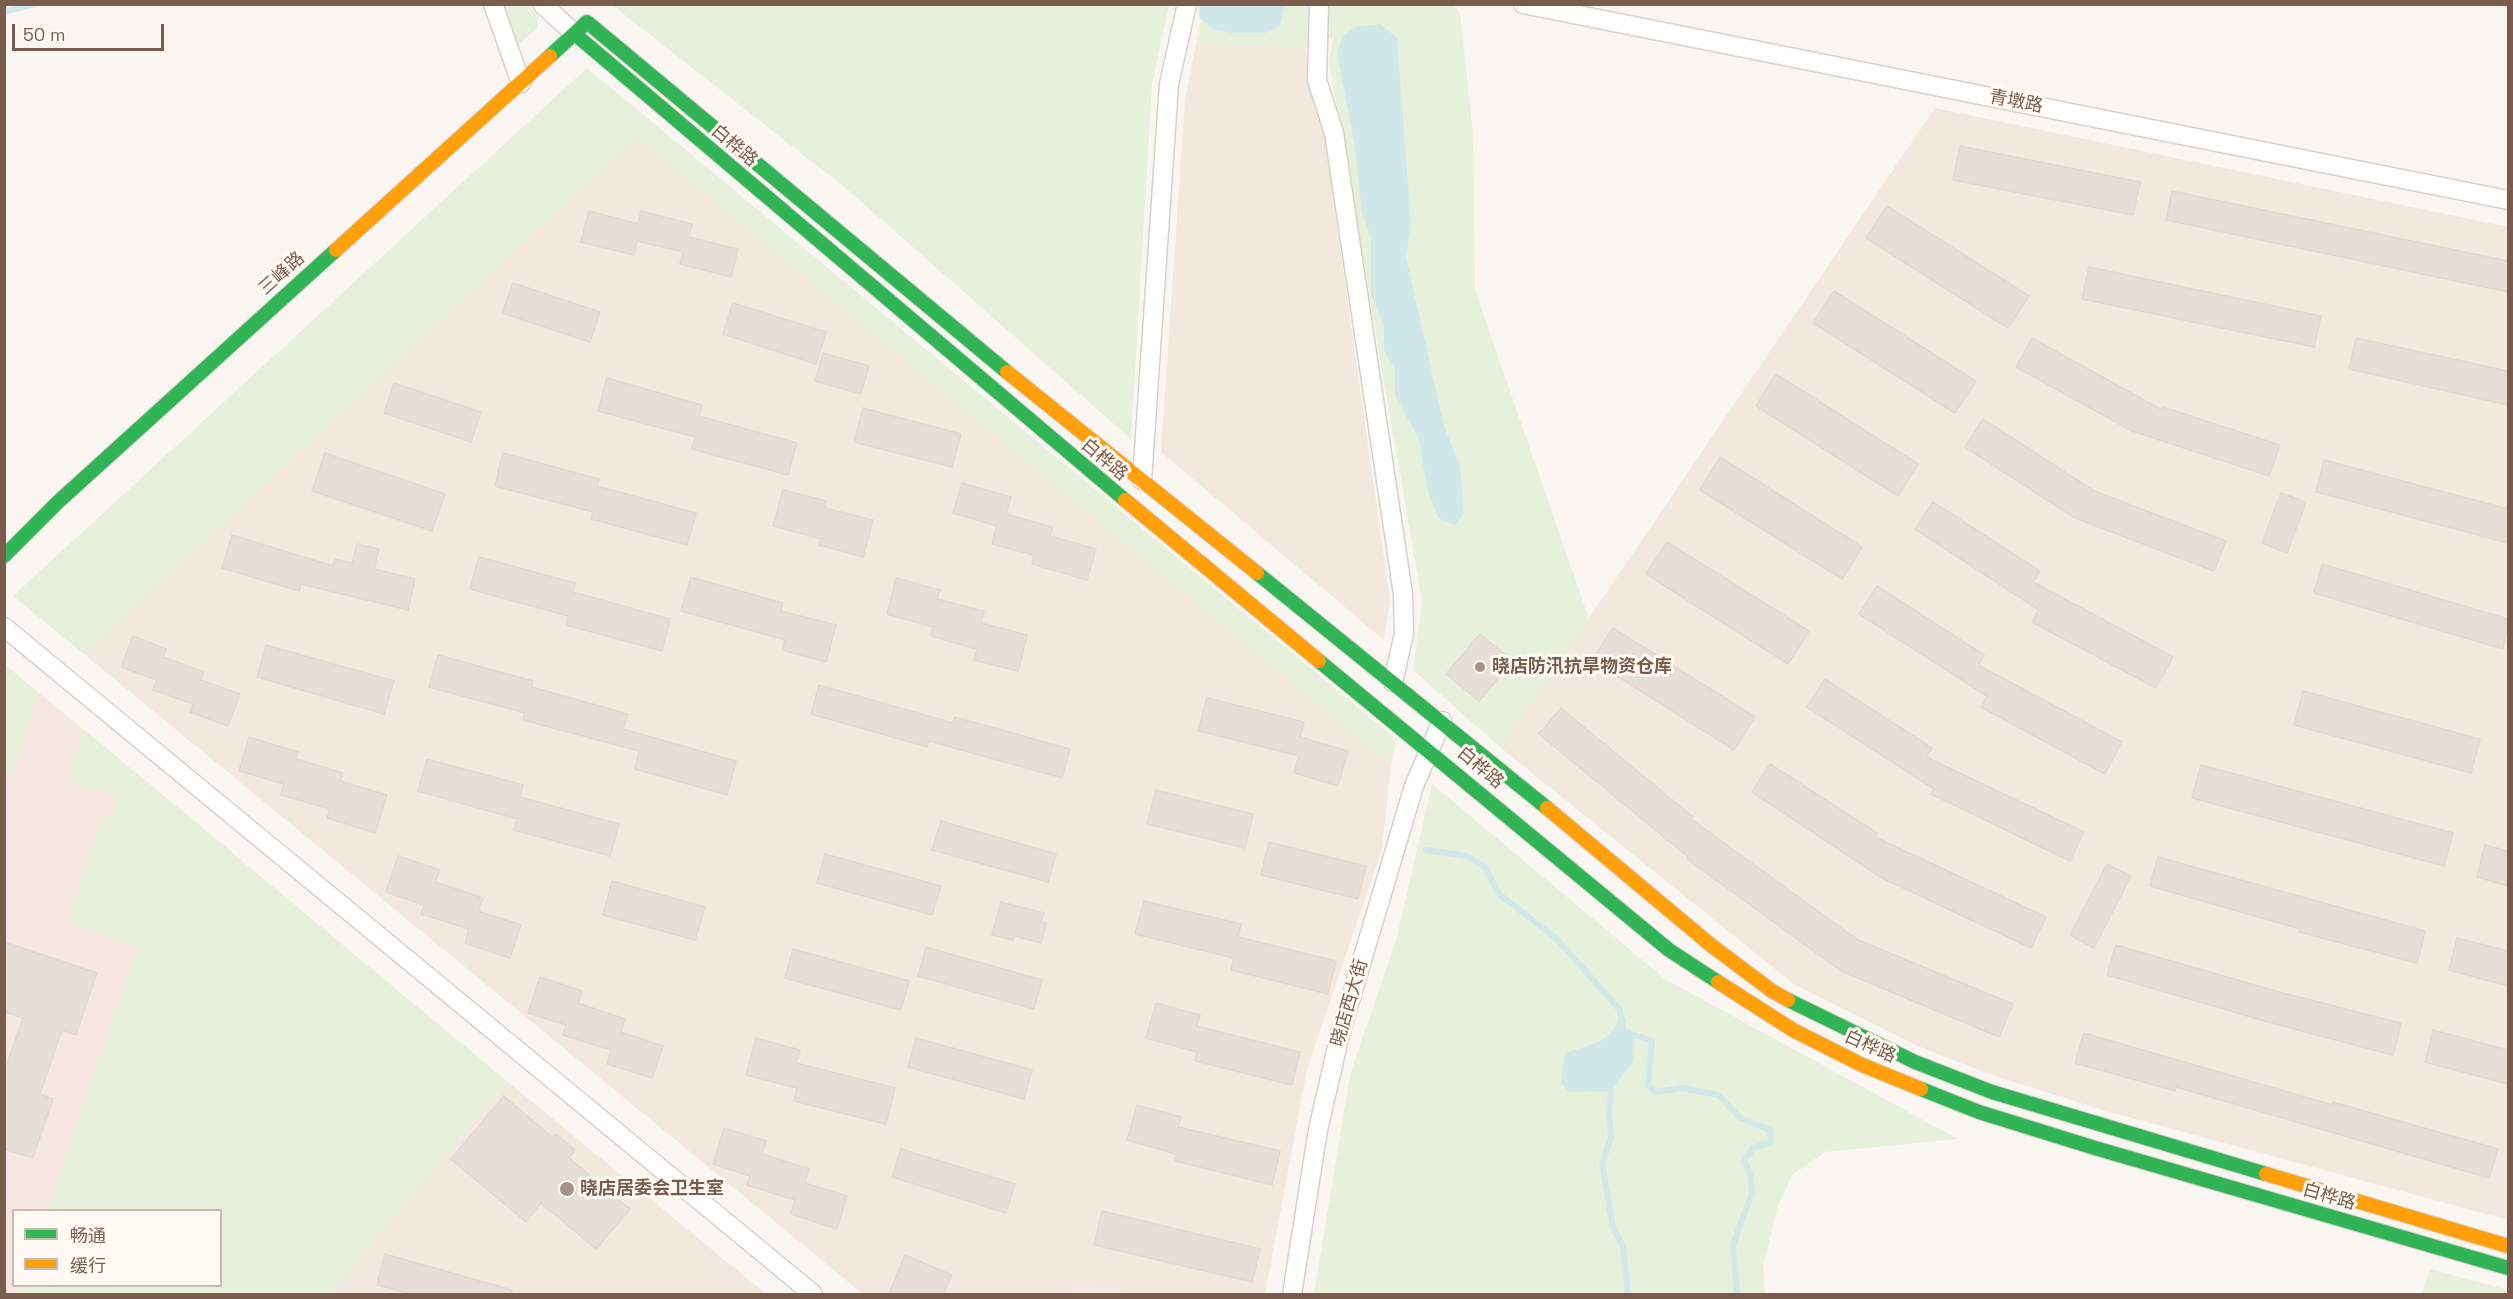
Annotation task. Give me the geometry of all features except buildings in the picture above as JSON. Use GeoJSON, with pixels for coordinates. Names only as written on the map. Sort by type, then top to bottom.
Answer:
{"type":"FeatureCollection","features":[{"type":"Feature","properties":{"kind":"street"},"geometry":{"type":"LineString","coordinates":[[493,4],[522,83]]}},
{"type":"Feature","properties":{"kind":"street"},"geometry":{"type":"LineString","coordinates":[[542,4],[582,29]]}},
{"type":"Feature","properties":{"kind":"street"},"geometry":{"type":"LineString","coordinates":[[1142,480],[1169,84],[1187,4]]}},
{"type":"Feature","properties":{"kind":"street"},"geometry":{"type":"LineString","coordinates":[[1319,4],[1317,80],[1334,133],[1403,594],[1404,634],[1393,682]]}},
{"type":"Feature","properties":{"kind":"street","name":"青墩路"},"geometry":{"type":"LineString","coordinates":[[1524,4],[2508,200]]}},
{"type":"Feature","properties":{"kind":"street","name":"三峰路"},"geometry":{"type":"LineString","coordinates":[[4,556],[58,502],[582,29]]}},
{"type":"Feature","properties":{"kind":"street","name":"白桦路"},"geometry":{"type":"LineString","coordinates":[[582,29],[1442,721],[1712,946],[1772,991],[1838,1026],[1915,1062],[1992,1092],[2508,1246]]}},
{"type":"Feature","properties":{"kind":"street","name":"白桦路"},"geometry":{"type":"LineString","coordinates":[[582,29],[1140,514],[1430,750],[1669,950],[1793,1030],[1862,1065],[1979,1112],[2057,1137],[2508,1268]]}},
{"type":"Feature","properties":{"kind":"street"},"geometry":{"type":"LineString","coordinates":[[4,627],[813,1294]]}},
{"type":"Feature","properties":{"kind":"street","name":"晓店西大街"},"geometry":{"type":"LineString","coordinates":[[1292,1294],[1318,1130],[1340,1034],[1414,786],[1442,721]]}},
{"type":"Feature","properties":{"kind":"shaded area"},"geometry":{"type":"Polygon","coordinates":[[[1196,44],[1305,47],[1323,128],[1390,600],[1384,640],[1161,452],[1185,100],[1196,44]]]}},
{"type":"Feature","properties":{"kind":"shaded area"},"geometry":{"type":"Polygon","coordinates":[[[1935,108],[2508,227],[2508,1220],[2099,1109],[1986,1073],[1918,1046],[1795,985],[1501,748],[1935,108]]]}},
{"type":"Feature","properties":{"kind":"shaded area"},"geometry":{"type":"Polygon","coordinates":[[[637,137],[1391,765],[1382,849],[1307,1069],[1265,1294],[1128,1294],[1072,1279],[1070,1294],[863,1294],[84,654],[637,137]]]}},
{"type":"Feature","properties":{"kind":"shaded area"},"geometry":{"type":"Polygon","coordinates":[[[4,664],[232,852],[96,1209],[12,1209],[12,1287],[68,1287],[64,1294],[5,1294],[4,664]]]}},
{"type":"Feature","properties":{"kind":"shaded area"},"geometry":{"type":"Polygon","coordinates":[[[508,1082],[766,1294],[329,1294],[508,1082]]]}},
{"type":"Feature","properties":{"kind":"shaded area"},"geometry":{"type":"Polygon","coordinates":[[[1072,1279],[1128,1294],[1070,1294],[1072,1279]]]}},
{"type":"Feature","properties":{"kind":"green space"},"geometry":{"type":"Polygon","coordinates":[[[1452,4],[1460,13],[1473,133],[1475,290],[1589,619],[1501,748],[1413,670],[1422,601],[1329,62],[1333,37],[1305,47],[1196,44],[1204,5],[1452,4]]]}},
{"type":"Feature","properties":{"kind":"green space"},"geometry":{"type":"Polygon","coordinates":[[[500,5],[528,5],[538,17],[537,29],[518,44],[514,41],[500,5]]]}},
{"type":"Feature","properties":{"kind":"green space"},"geometry":{"type":"Polygon","coordinates":[[[612,5],[1169,5],[1152,85],[1131,439],[848,190],[612,5]]]}},
{"type":"Feature","properties":{"kind":"green space"},"geometry":{"type":"Polygon","coordinates":[[[587,68],[1397,740],[1391,765],[637,137],[84,654],[13,596],[587,68]]]}},
{"type":"Feature","properties":{"kind":"green space"},"geometry":{"type":"Polygon","coordinates":[[[4,664],[38,692],[15,772],[5,769],[4,664]]]}},
{"type":"Feature","properties":{"kind":"green space"},"geometry":{"type":"Polygon","coordinates":[[[83,729],[508,1082],[329,1294],[19,1294],[22,1287],[222,1287],[222,1209],[48,1209],[137,948],[69,921],[102,813],[112,817],[118,796],[69,781],[83,729]]]}},
{"type":"Feature","properties":{"kind":"green space"},"geometry":{"type":"Polygon","coordinates":[[[1432,784],[1665,979],[1958,1139],[1825,1152],[1792,1175],[1777,1208],[1763,1267],[1765,1294],[1314,1294],[1350,1075],[1397,937],[1432,784]]]}},
{"type":"Feature","properties":{"kind":"green space"},"geometry":{"type":"Polygon","coordinates":[[[2430,1269],[2508,1290],[2508,1294],[2422,1294],[2430,1269]]]}},
{"type":"Feature","properties":{"kind":"water"},"geometry":{"type":"Polygon","coordinates":[[[1199,4],[1284,5],[1280,26],[1265,33],[1232,33],[1213,29],[1199,18],[1199,4]]]}},
{"type":"Feature","properties":{"kind":"water"},"geometry":{"type":"Polygon","coordinates":[[[1380,24],[1397,38],[1411,223],[1406,257],[1444,426],[1460,466],[1464,514],[1455,525],[1438,518],[1427,488],[1419,439],[1395,396],[1395,369],[1384,351],[1384,324],[1371,296],[1371,238],[1362,213],[1354,143],[1337,52],[1343,36],[1355,27],[1380,24]]]}},
{"type":"Feature","properties":{"kind":"water"},"geometry":{"type":"Polygon","coordinates":[[[1620,1010],[1626,1020],[1623,1031],[1635,1036],[1633,1062],[1611,1091],[1570,1092],[1561,1084],[1565,1053],[1597,1043],[1606,1037],[1616,1026],[1620,1010]]]}},
{"type":"Feature","properties":{"kind":"waterway"},"geometry":{"type":"LineString","coordinates":[[4,12],[34,4]]}},
{"type":"Feature","properties":{"kind":"waterway"},"geometry":{"type":"LineString","coordinates":[[1426,850],[1467,856],[1485,867],[1499,894],[1556,938],[1620,1010],[1623,1031],[1652,1041],[1648,1085],[1655,1092],[1682,1088],[1719,1095],[1740,1118],[1770,1130],[1771,1143],[1753,1148],[1744,1161],[1751,1178],[1752,1193],[1733,1245],[1737,1294]]}},
{"type":"Feature","properties":{"kind":"waterway"},"geometry":{"type":"LineString","coordinates":[[1611,1091],[1609,1114],[1611,1138],[1602,1163],[1613,1228],[1623,1246],[1628,1294]]}},
{"type":"Feature","properties":{"kind":"traffic: fast"},"geometry":{"type":"LineString","coordinates":[[550,56],[587,22],[1007,372]]}},
{"type":"Feature","properties":{"kind":"traffic: fast"},"geometry":{"type":"LineString","coordinates":[[576,35],[1125,500]]}},
{"type":"Feature","properties":{"kind":"traffic: fast"},"geometry":{"type":"LineString","coordinates":[[4,556],[58,502],[336,250]]}},
{"type":"Feature","properties":{"kind":"traffic: fast"},"geometry":{"type":"LineString","coordinates":[[1257,573],[1547,808]]}},
{"type":"Feature","properties":{"kind":"traffic: fast"},"geometry":{"type":"LineString","coordinates":[[1319,661],[1669,950],[1718,982]]}},
{"type":"Feature","properties":{"kind":"traffic: fast"},"geometry":{"type":"LineString","coordinates":[[1788,1000],[1915,1062],[1992,1092],[2266,1174]]}},
{"type":"Feature","properties":{"kind":"traffic: fast"},"geometry":{"type":"LineString","coordinates":[[1921,1089],[1979,1112],[2095,1148],[2508,1268]]}},
{"type":"Feature","properties":{"kind":"traffic: slow"},"geometry":{"type":"LineString","coordinates":[[336,250],[550,56]]}},
{"type":"Feature","properties":{"kind":"traffic: slow"},"geometry":{"type":"LineString","coordinates":[[1007,372],[1257,573]]}},
{"type":"Feature","properties":{"kind":"traffic: slow"},"geometry":{"type":"LineString","coordinates":[[1125,500],[1319,661]]}},
{"type":"Feature","properties":{"kind":"traffic: slow"},"geometry":{"type":"LineString","coordinates":[[1547,808],[1712,946],[1772,991],[1788,1000]]}},
{"type":"Feature","properties":{"kind":"traffic: slow"},"geometry":{"type":"LineString","coordinates":[[1718,982],[1793,1030],[1862,1065],[1921,1089]]}},
{"type":"Feature","properties":{"kind":"traffic: slow"},"geometry":{"type":"LineString","coordinates":[[2266,1174],[2508,1246]]}},
{"type":"Feature","properties":{"kind":"place","name":"晓店防汛抗旱物资仓库"},"geometry":{"type":"Point","coordinates":[1480,667]}},
{"type":"Feature","properties":{"kind":"place","name":"晓店居委会卫生室"},"geometry":{"type":"Point","coordinates":[567,1189]}}]}
